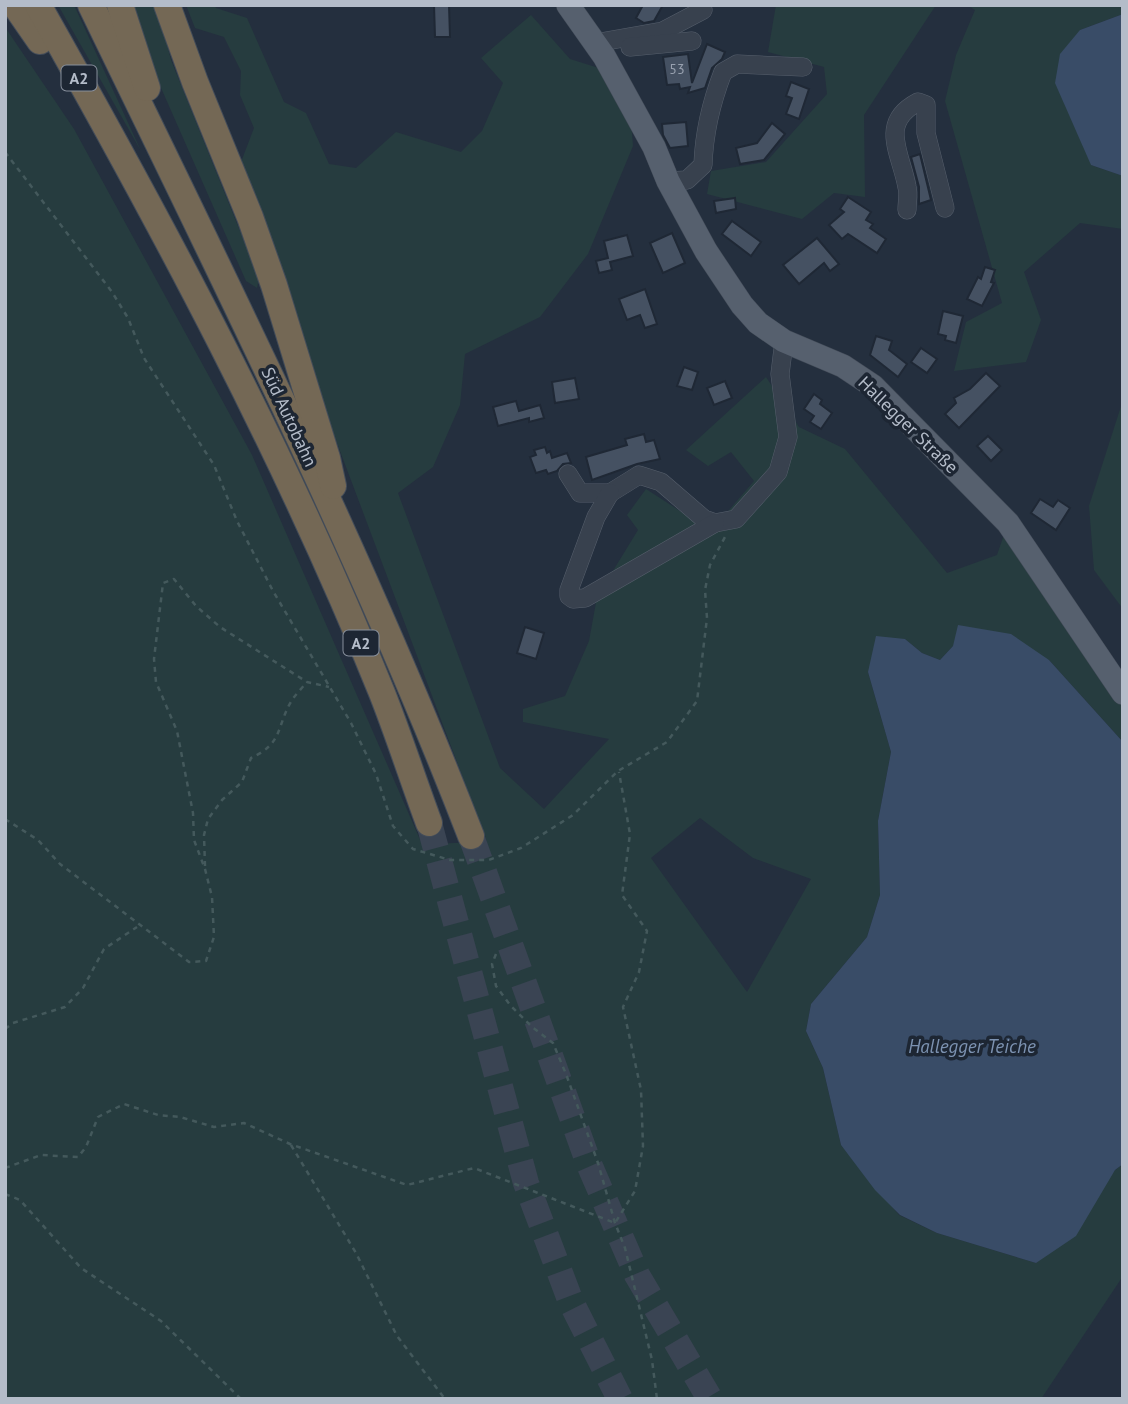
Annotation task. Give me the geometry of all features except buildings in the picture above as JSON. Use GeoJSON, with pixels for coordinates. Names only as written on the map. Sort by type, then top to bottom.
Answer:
{"type":"FeatureCollection","features":[{"type":"Feature","properties":{"kind":"highway"},"geometry":{"type":"LineString","coordinates":[[15,5],[78,98],[120,151]]}},
{"type":"Feature","properties":{"kind":"highway","name":"Süd Autobahn"},"geometry":{"type":"LineString","coordinates":[[38,5],[120,151],[224,350],[325,561],[383,695],[429,823]]}},
{"type":"Feature","properties":{"kind":"highway","name":"Süd Autobahn"},"geometry":{"type":"LineString","coordinates":[[91,5],[342,529],[411,683],[471,836]]}},
{"type":"Feature","properties":{"kind":"highway"},"geometry":{"type":"LineString","coordinates":[[120,5],[144,76],[160,145]]}},
{"type":"Feature","properties":{"kind":"highway"},"geometry":{"type":"LineString","coordinates":[[167,5],[274,285],[327,458],[342,529]]}},
{"type":"Feature","properties":{"kind":"main road","name":"Hallegger Straße"},"geometry":{"type":"LineString","coordinates":[[568,5],[598,47],[654,148],[668,181],[706,251],[742,305],[758,323],[784,341],[844,366],[873,386],[1008,523],[1123,693]]}},
{"type":"Feature","properties":{"kind":"street"},"geometry":{"type":"LineString","coordinates":[[598,47],[663,31],[703,10]]}},
{"type":"Feature","properties":{"kind":"street"},"geometry":{"type":"LineString","coordinates":[[598,47],[692,41]]}},
{"type":"Feature","properties":{"kind":"street"},"geometry":{"type":"LineString","coordinates":[[668,181],[687,180],[702,166],[704,136],[713,98],[723,72],[737,64],[803,67]]}},
{"type":"Feature","properties":{"kind":"street"},"geometry":{"type":"LineString","coordinates":[[907,209],[908,190],[895,142],[895,125],[906,108],[918,102],[926,105],[926,133],[945,208]]}},
{"type":"Feature","properties":{"kind":"street"},"geometry":{"type":"LineString","coordinates":[[715,523],[704,519],[661,482],[639,475],[610,494],[596,517],[569,596],[573,599],[585,597],[715,523],[736,519],[778,472],[788,437],[780,374],[784,341]]}},
{"type":"Feature","properties":{"kind":"street"},"geometry":{"type":"LineString","coordinates":[[568,474],[580,493],[610,494]]}},
{"type":"Feature","properties":{"kind":"path"},"geometry":{"type":"LineString","coordinates":[[5,818],[38,840],[60,863],[189,962],[206,961],[214,937],[212,897],[194,840],[193,813],[177,730],[156,682],[154,659],[163,583],[174,579],[196,606],[220,627],[307,682],[330,688]]}},
{"type":"Feature","properties":{"kind":"path"},"geometry":{"type":"LineString","coordinates":[[205,869],[204,835],[208,819],[222,800],[242,782],[251,758],[261,754],[275,742],[292,700],[307,682]]}},
{"type":"Feature","properties":{"kind":"path"},"geometry":{"type":"LineString","coordinates":[[615,1223],[635,1191],[643,1146],[641,1090],[623,1007],[639,972],[648,931],[622,895],[630,834],[618,771]]}},
{"type":"Feature","properties":{"kind":"path"},"geometry":{"type":"LineString","coordinates":[[5,1029],[13,1023],[65,1007],[83,988],[104,949],[139,926]]}},
{"type":"Feature","properties":{"kind":"path"},"geometry":{"type":"LineString","coordinates":[[496,954],[492,964],[496,986],[525,1020],[553,1043],[566,1074],[625,1248],[652,1360],[657,1399]]}},
{"type":"Feature","properties":{"kind":"path"},"geometry":{"type":"LineString","coordinates":[[5,1168],[41,1155],[78,1157],[86,1147],[98,1117],[124,1104],[158,1115],[180,1117],[214,1127],[244,1123],[290,1144],[407,1185],[474,1168],[615,1223]]}},
{"type":"Feature","properties":{"kind":"path"},"geometry":{"type":"LineString","coordinates":[[290,1144],[356,1253],[397,1336],[445,1399]]}},
{"type":"Feature","properties":{"kind":"path"},"geometry":{"type":"LineString","coordinates":[[5,1194],[20,1200],[81,1268],[161,1321],[240,1399]]}},
{"type":"Feature","properties":{"kind":"green space"},"geometry":{"type":"Polygon","coordinates":[[[58,5],[74,5],[141,151],[58,5]]]}},
{"type":"Feature","properties":{"kind":"green space"},"geometry":{"type":"Polygon","coordinates":[[[131,5],[157,5],[171,60],[259,278],[257,288],[246,281],[158,81],[131,5]]]}},
{"type":"Feature","properties":{"kind":"green space"},"geometry":{"type":"Polygon","coordinates":[[[186,5],[214,5],[247,18],[284,102],[306,113],[329,164],[356,168],[396,132],[461,152],[482,131],[503,83],[481,58],[531,15],[570,59],[605,70],[631,120],[633,146],[588,254],[540,317],[465,354],[460,405],[433,467],[398,493],[500,768],[544,809],[609,739],[523,722],[523,709],[565,696],[589,641],[597,597],[638,530],[627,515],[646,489],[711,531],[754,481],[731,452],[708,466],[686,450],[766,377],[799,427],[845,449],[947,573],[997,555],[1008,523],[1123,693],[1123,742],[1049,660],[953,646],[940,660],[922,653],[905,639],[868,672],[891,752],[878,821],[880,895],[867,937],[811,1004],[806,1031],[823,1068],[841,1145],[899,1215],[937,1233],[1036,1263],[1123,1164],[1123,1276],[1041,1399],[5,1399],[5,27],[74,129],[252,455],[422,844],[487,842],[334,435],[241,162],[254,128],[240,95],[241,71],[224,37],[195,28],[186,5]],[[700,818],[651,858],[747,992],[811,879],[753,858],[700,818]]]}},
{"type":"Feature","properties":{"kind":"green space"},"geometry":{"type":"Polygon","coordinates":[[[776,5],[936,5],[864,115],[865,197],[834,193],[802,219],[707,194],[711,171],[766,162],[827,94],[824,67],[768,52],[776,5]]]}},
{"type":"Feature","properties":{"kind":"green space"},"geometry":{"type":"Polygon","coordinates":[[[967,5],[1123,5],[1123,14],[1080,30],[1091,165],[1123,176],[1123,229],[1080,223],[1024,272],[1041,320],[1026,362],[954,371],[966,322],[1002,303],[945,101],[956,55],[975,10],[967,5]]]}},
{"type":"Feature","properties":{"kind":"green space"},"geometry":{"type":"Polygon","coordinates":[[[1123,400],[1123,609],[1094,570],[1089,506],[1123,400]]]}},
{"type":"Feature","properties":{"kind":"water"},"geometry":{"type":"Polygon","coordinates":[[[1123,14],[1123,176],[1091,165],[1055,83],[1060,54],[1080,30],[1123,14]]]}},
{"type":"Feature","properties":{"kind":"water","name":"Hallegger Teiche"},"geometry":{"type":"Polygon","coordinates":[[[958,625],[1011,634],[1049,660],[1123,742],[1123,1164],[1115,1170],[1076,1236],[1036,1263],[937,1233],[900,1215],[875,1190],[841,1145],[823,1068],[806,1031],[811,1004],[867,937],[880,895],[878,821],[891,752],[868,672],[876,636],[905,639],[922,653],[940,660],[953,646],[958,625]]]}},
{"type":"Feature","properties":{"kind":"tunnel"},"geometry":{"type":"LineString","coordinates":[[429,823],[526,1183],[571,1302],[620,1399]]}},
{"type":"Feature","properties":{"kind":"tunnel"},"geometry":{"type":"LineString","coordinates":[[471,836],[589,1164],[637,1275],[710,1399]]}}]}
